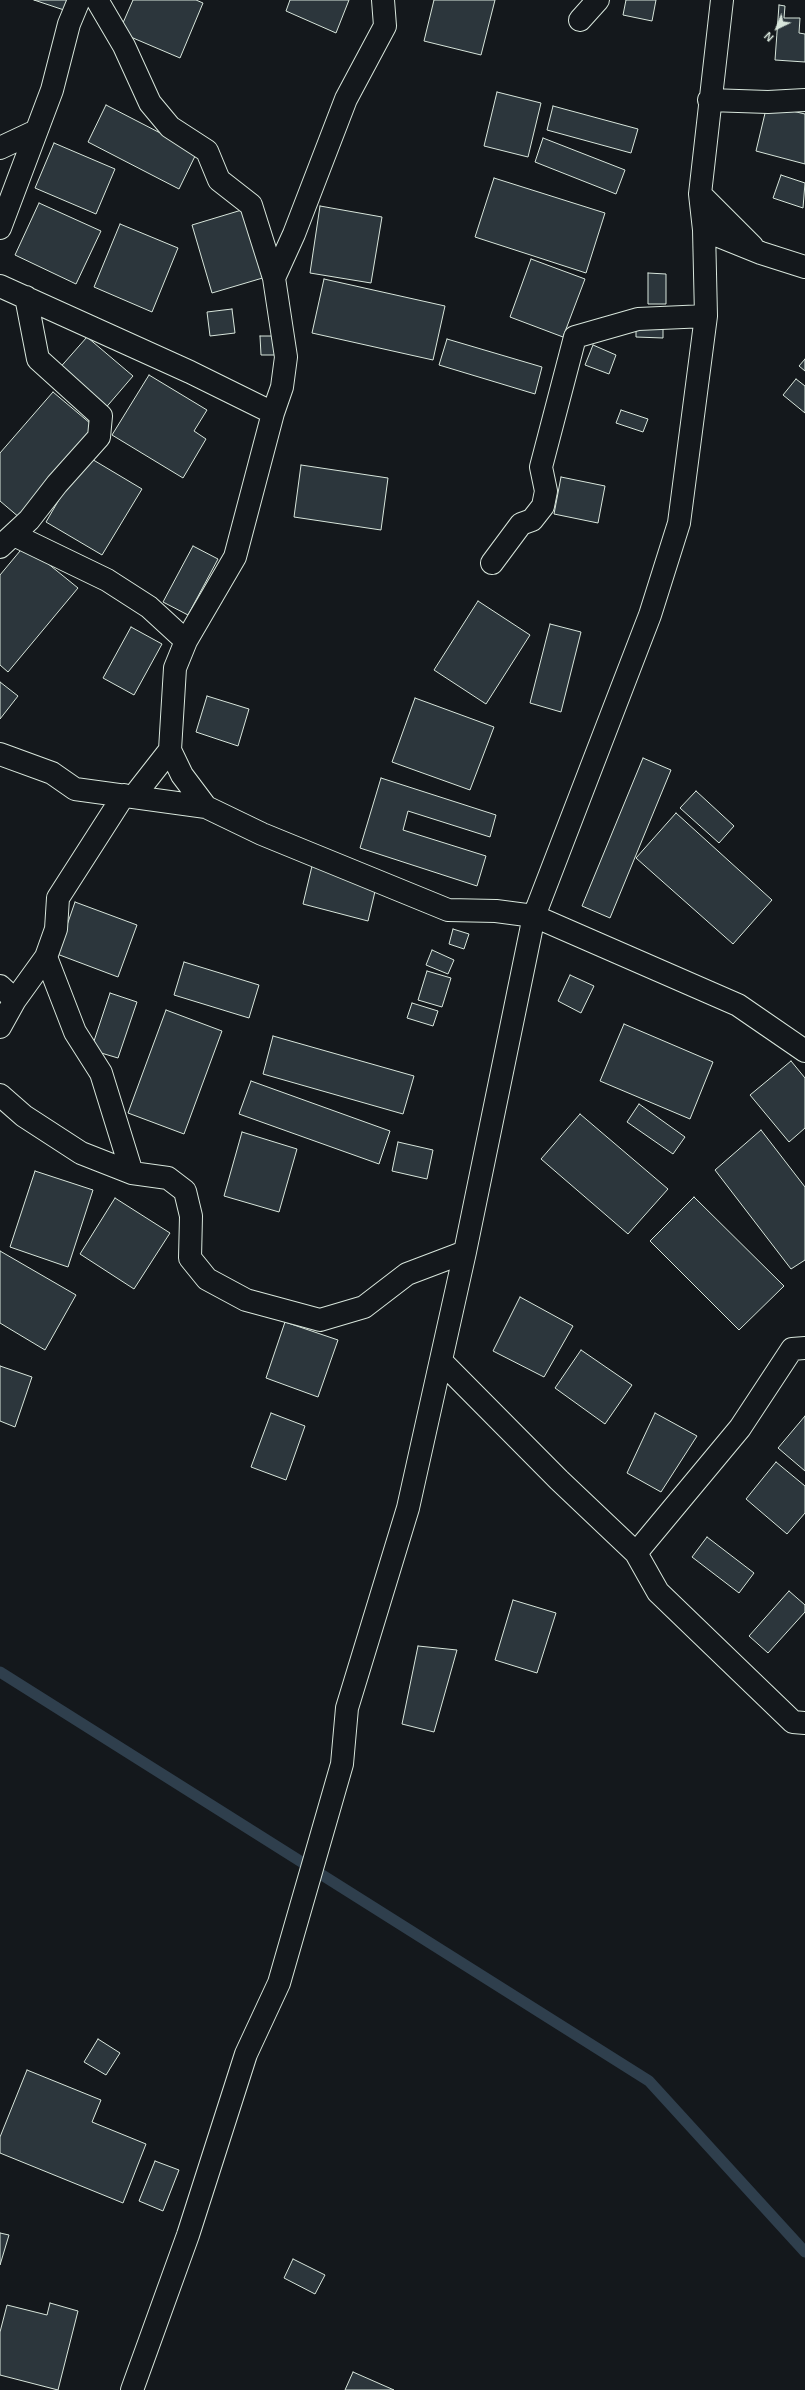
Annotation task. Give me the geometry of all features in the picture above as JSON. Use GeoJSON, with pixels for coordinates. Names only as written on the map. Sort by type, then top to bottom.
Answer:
{"type":"FeatureCollection","features":[{"type":"Feature","properties":{"kind":"street"},"geometry":{"type":"LineString","coordinates":[[0,228],[52,90],[69,24],[79,0]]}},
{"type":"Feature","properties":{"kind":"street"},"geometry":{"type":"LineString","coordinates":[[97,0],[124,46],[150,103],[170,127],[207,151],[219,180],[251,205],[274,278],[286,357],[282,387],[273,413],[235,557],[186,641],[175,668],[170,750],[182,775],[206,807]]}},
{"type":"Feature","properties":{"kind":"street"},"geometry":{"type":"LineString","coordinates":[[274,278],[294,234],[346,99],[385,26],[383,0]]}},
{"type":"Feature","properties":{"kind":"street"},"geometry":{"type":"LineString","coordinates":[[580,20],[598,0]]}},
{"type":"Feature","properties":{"kind":"street"},"geometry":{"type":"LineString","coordinates":[[132,2390],[188,2234],[246,2054],[279,1983],[342,1764],[347,1708],[408,1508],[466,1252],[534,916],[650,615],[679,523],[706,316],[704,230],[700,194],[709,100],[722,0]]}},
{"type":"Feature","properties":{"kind":"street"},"geometry":{"type":"LineString","coordinates":[[709,100],[768,102],[805,100]]}},
{"type":"Feature","properties":{"kind":"street"},"geometry":{"type":"LineString","coordinates":[[0,148],[36,131]]}},
{"type":"Feature","properties":{"kind":"street"},"geometry":{"type":"LineString","coordinates":[[700,194],[760,253]]}},
{"type":"Feature","properties":{"kind":"street"},"geometry":{"type":"LineString","coordinates":[[704,230],[760,253],[805,267]]}},
{"type":"Feature","properties":{"kind":"street"},"geometry":{"type":"LineString","coordinates":[[0,286],[26,296],[190,372],[273,413]]}},
{"type":"Feature","properties":{"kind":"street"},"geometry":{"type":"LineString","coordinates":[[26,296],[38,359],[101,416],[99,437],[7,541],[107,580],[149,606],[186,641]]}},
{"type":"Feature","properties":{"kind":"street"},"geometry":{"type":"LineString","coordinates":[[492,564],[521,524],[532,520],[542,506],[546,491],[541,467],[575,337],[638,319],[706,316]]}},
{"type":"Feature","properties":{"kind":"street"},"geometry":{"type":"LineString","coordinates":[[0,1027],[8,993],[46,957],[56,929],[58,898],[129,795],[170,750]]}},
{"type":"Feature","properties":{"kind":"street"},"geometry":{"type":"LineString","coordinates":[[0,754],[52,773],[75,789],[129,795],[206,807],[262,834],[448,910],[496,912],[534,916],[738,1005],[805,1052]]}},
{"type":"Feature","properties":{"kind":"street"},"geometry":{"type":"LineString","coordinates":[[46,957],[75,1032],[101,1073],[132,1174]]}},
{"type":"Feature","properties":{"kind":"street"},"geometry":{"type":"LineString","coordinates":[[0,1095],[24,1116],[81,1152],[132,1174],[168,1178],[185,1191],[191,1216],[190,1258],[207,1279],[246,1300],[320,1320],[364,1307],[407,1274],[466,1252]]}},
{"type":"Feature","properties":{"kind":"street"},"geometry":{"type":"LineString","coordinates":[[636,1553],[740,1428],[792,1349],[805,1348]]}},
{"type":"Feature","properties":{"kind":"street"},"geometry":{"type":"LineString","coordinates":[[441,1361],[559,1480],[636,1553],[658,1592],[793,1722],[805,1723]]}},
{"type":"Feature","properties":{"kind":"building"},"geometry":{"type":"Polygon","coordinates":[[[34,0],[67,0],[64,10],[34,0]]]}},
{"type":"Feature","properties":{"kind":"building"},"geometry":{"type":"Polygon","coordinates":[[[133,0],[196,0],[203,3],[180,58],[119,32],[133,0]]]}},
{"type":"Feature","properties":{"kind":"building"},"geometry":{"type":"Polygon","coordinates":[[[290,0],[349,0],[336,33],[286,11],[290,0]]]}},
{"type":"Feature","properties":{"kind":"building"},"geometry":{"type":"Polygon","coordinates":[[[434,0],[495,0],[481,55],[424,41],[434,0]]]}},
{"type":"Feature","properties":{"kind":"building"},"geometry":{"type":"Polygon","coordinates":[[[626,0],[656,0],[652,21],[623,15],[626,0]]]}},
{"type":"Feature","properties":{"kind":"building"},"geometry":{"type":"Polygon","coordinates":[[[779,5],[785,6],[784,18],[800,18],[799,33],[805,34],[805,62],[775,60],[779,5]]]}},
{"type":"Feature","properties":{"kind":"building"},"geometry":{"type":"Polygon","coordinates":[[[497,92],[541,103],[528,157],[484,146],[497,92]]]}},
{"type":"Feature","properties":{"kind":"building"},"geometry":{"type":"Polygon","coordinates":[[[106,105],[197,152],[179,189],[88,142],[106,105]]]}},
{"type":"Feature","properties":{"kind":"building"},"geometry":{"type":"Polygon","coordinates":[[[767,105],[805,114],[805,164],[756,151],[767,105]]]}},
{"type":"Feature","properties":{"kind":"building"},"geometry":{"type":"Polygon","coordinates":[[[553,106],[638,129],[631,153],[547,130],[553,106]]]}},
{"type":"Feature","properties":{"kind":"building"},"geometry":{"type":"Polygon","coordinates":[[[543,138],[625,170],[616,194],[535,162],[543,138]]]}},
{"type":"Feature","properties":{"kind":"building"},"geometry":{"type":"Polygon","coordinates":[[[54,143],[115,169],[96,214],[35,188],[54,143]]]}},
{"type":"Feature","properties":{"kind":"building"},"geometry":{"type":"Polygon","coordinates":[[[781,175],[805,183],[803,208],[773,198],[781,175]]]}},
{"type":"Feature","properties":{"kind":"building"},"geometry":{"type":"Polygon","coordinates":[[[494,178],[605,213],[586,273],[475,237],[494,178]]]}},
{"type":"Feature","properties":{"kind":"building"},"geometry":{"type":"Polygon","coordinates":[[[39,203],[101,231],[76,284],[15,255],[39,203]]]}},
{"type":"Feature","properties":{"kind":"building"},"geometry":{"type":"Polygon","coordinates":[[[320,206],[382,217],[371,283],[310,273],[320,206]]]}},
{"type":"Feature","properties":{"kind":"building"},"geometry":{"type":"Polygon","coordinates":[[[245,209],[266,277],[212,293],[192,225],[245,209]]]}},
{"type":"Feature","properties":{"kind":"building"},"geometry":{"type":"Polygon","coordinates":[[[120,224],[178,248],[152,312],[94,287],[120,224]]]}},
{"type":"Feature","properties":{"kind":"building"},"geometry":{"type":"Polygon","coordinates":[[[531,259],[585,279],[563,337],[510,317],[531,259]]]}},
{"type":"Feature","properties":{"kind":"building"},"geometry":{"type":"Polygon","coordinates":[[[648,273],[666,274],[666,304],[648,304],[648,273]]]}},
{"type":"Feature","properties":{"kind":"building"},"geometry":{"type":"Polygon","coordinates":[[[324,279],[445,306],[433,360],[312,333],[324,279]]]}},
{"type":"Feature","properties":{"kind":"building"},"geometry":{"type":"Polygon","coordinates":[[[232,309],[235,333],[210,336],[207,312],[232,309]]]}},
{"type":"Feature","properties":{"kind":"building"},"geometry":{"type":"Polygon","coordinates":[[[636,324],[663,325],[663,338],[636,337],[636,324]]]}},
{"type":"Feature","properties":{"kind":"building"},"geometry":{"type":"Polygon","coordinates":[[[260,336],[276,336],[277,355],[261,355],[260,336]]]}},
{"type":"Feature","properties":{"kind":"building"},"geometry":{"type":"Polygon","coordinates":[[[87,337],[133,376],[103,411],[57,371],[87,337]]]}},
{"type":"Feature","properties":{"kind":"building"},"geometry":{"type":"Polygon","coordinates":[[[447,339],[542,367],[535,394],[439,365],[447,339]]]}},
{"type":"Feature","properties":{"kind":"building"},"geometry":{"type":"Polygon","coordinates":[[[593,345],[616,355],[609,374],[585,365],[593,345]]]}},
{"type":"Feature","properties":{"kind":"building"},"geometry":{"type":"Polygon","coordinates":[[[805,359],[805,371],[799,366],[805,359]]]}},
{"type":"Feature","properties":{"kind":"building"},"geometry":{"type":"Polygon","coordinates":[[[149,375],[207,410],[194,431],[206,439],[183,478],[112,435],[149,375]]]}},
{"type":"Feature","properties":{"kind":"building"},"geometry":{"type":"Polygon","coordinates":[[[796,379],[805,386],[805,413],[783,395],[796,379]]]}},
{"type":"Feature","properties":{"kind":"building"},"geometry":{"type":"Polygon","coordinates":[[[53,392],[97,429],[20,518],[0,501],[0,453],[53,392]]]}},
{"type":"Feature","properties":{"kind":"building"},"geometry":{"type":"Polygon","coordinates":[[[621,410],[648,419],[643,432],[616,423],[621,410]]]}},
{"type":"Feature","properties":{"kind":"building"},"geometry":{"type":"Polygon","coordinates":[[[85,455],[142,489],[102,555],[46,522],[85,455]]]}},
{"type":"Feature","properties":{"kind":"building"},"geometry":{"type":"Polygon","coordinates":[[[301,465],[388,478],[381,530],[294,517],[301,465]]]}},
{"type":"Feature","properties":{"kind":"building"},"geometry":{"type":"Polygon","coordinates":[[[561,477],[605,486],[598,523],[554,514],[561,477]]]}},
{"type":"Feature","properties":{"kind":"building"},"geometry":{"type":"Polygon","coordinates":[[[25,545],[78,588],[8,672],[0,665],[0,575],[25,545]]]}},
{"type":"Feature","properties":{"kind":"building"},"geometry":{"type":"Polygon","coordinates":[[[193,546],[218,559],[188,615],[163,602],[193,546]]]}},
{"type":"Feature","properties":{"kind":"building"},"geometry":{"type":"Polygon","coordinates":[[[478,601],[530,635],[486,704],[434,670],[478,601]]]}},
{"type":"Feature","properties":{"kind":"building"},"geometry":{"type":"Polygon","coordinates":[[[550,624],[581,632],[561,712],[530,703],[550,624]]]}},
{"type":"Feature","properties":{"kind":"building"},"geometry":{"type":"Polygon","coordinates":[[[131,627],[162,644],[134,695],[103,678],[131,627]]]}},
{"type":"Feature","properties":{"kind":"building"},"geometry":{"type":"Polygon","coordinates":[[[0,682],[18,696],[0,719],[0,682]]]}},
{"type":"Feature","properties":{"kind":"building"},"geometry":{"type":"Polygon","coordinates":[[[207,696],[249,709],[238,746],[196,732],[207,696]]]}},
{"type":"Feature","properties":{"kind":"building"},"geometry":{"type":"Polygon","coordinates":[[[415,698],[494,727],[470,790],[392,762],[415,698]]]}},
{"type":"Feature","properties":{"kind":"building"},"geometry":{"type":"Polygon","coordinates":[[[643,758],[671,770],[610,918],[582,906],[643,758]]]}},
{"type":"Feature","properties":{"kind":"building"},"geometry":{"type":"Polygon","coordinates":[[[381,778],[496,815],[490,837],[408,811],[403,830],[486,856],[477,886],[360,848],[381,778]]]}},
{"type":"Feature","properties":{"kind":"building"},"geometry":{"type":"Polygon","coordinates":[[[696,791],[734,826],[719,843],[680,808],[696,791]]]}},
{"type":"Feature","properties":{"kind":"building"},"geometry":{"type":"Polygon","coordinates":[[[676,813],[772,900],[733,944],[636,858],[676,813]]]}},
{"type":"Feature","properties":{"kind":"building"},"geometry":{"type":"Polygon","coordinates":[[[312,866],[377,883],[368,921],[303,904],[312,866]]]}},
{"type":"Feature","properties":{"kind":"building"},"geometry":{"type":"Polygon","coordinates":[[[75,902],[137,925],[118,977],[57,954],[75,902]]]}},
{"type":"Feature","properties":{"kind":"building"},"geometry":{"type":"Polygon","coordinates":[[[453,929],[469,934],[464,949],[449,944],[453,929]]]}},
{"type":"Feature","properties":{"kind":"building"},"geometry":{"type":"Polygon","coordinates":[[[432,950],[454,960],[448,974],[426,965],[432,950]]]}},
{"type":"Feature","properties":{"kind":"building"},"geometry":{"type":"Polygon","coordinates":[[[184,962],[259,985],[249,1018],[174,995],[184,962]]]}},
{"type":"Feature","properties":{"kind":"building"},"geometry":{"type":"Polygon","coordinates":[[[427,971],[451,978],[442,1007],[418,1000],[427,971]]]}},
{"type":"Feature","properties":{"kind":"building"},"geometry":{"type":"Polygon","coordinates":[[[570,975],[594,986],[581,1013],[558,1001],[570,975]]]}},
{"type":"Feature","properties":{"kind":"building"},"geometry":{"type":"Polygon","coordinates":[[[110,993],[137,1002],[118,1058],[91,1050],[110,993]]]}},
{"type":"Feature","properties":{"kind":"building"},"geometry":{"type":"Polygon","coordinates":[[[412,1003],[438,1011],[433,1026],[407,1018],[412,1003]]]}},
{"type":"Feature","properties":{"kind":"building"},"geometry":{"type":"Polygon","coordinates":[[[166,1010],[222,1031],[184,1134],[128,1113],[166,1010]]]}},
{"type":"Feature","properties":{"kind":"building"},"geometry":{"type":"Polygon","coordinates":[[[624,1024],[713,1062],[690,1119],[600,1081],[624,1024]]]}},
{"type":"Feature","properties":{"kind":"building"},"geometry":{"type":"Polygon","coordinates":[[[273,1036],[414,1076],[403,1114],[263,1074],[273,1036]]]}},
{"type":"Feature","properties":{"kind":"building"},"geometry":{"type":"Polygon","coordinates":[[[791,1061],[805,1078],[805,1128],[789,1142],[750,1095],[791,1061]]]}},
{"type":"Feature","properties":{"kind":"building"},"geometry":{"type":"Polygon","coordinates":[[[251,1081],[390,1131],[379,1164],[239,1114],[251,1081]]]}},
{"type":"Feature","properties":{"kind":"building"},"geometry":{"type":"Polygon","coordinates":[[[639,1104],[685,1137],[673,1154],[627,1122],[639,1104]]]}},
{"type":"Feature","properties":{"kind":"building"},"geometry":{"type":"Polygon","coordinates":[[[580,1114],[668,1189],[628,1234],[541,1159],[580,1114]]]}},
{"type":"Feature","properties":{"kind":"building"},"geometry":{"type":"Polygon","coordinates":[[[761,1130],[805,1187],[805,1260],[791,1269],[715,1170],[761,1130]]]}},
{"type":"Feature","properties":{"kind":"building"},"geometry":{"type":"Polygon","coordinates":[[[242,1132],[297,1149],[279,1212],[224,1196],[242,1132]]]}},
{"type":"Feature","properties":{"kind":"building"},"geometry":{"type":"Polygon","coordinates":[[[398,1142],[433,1150],[427,1179],[392,1171],[398,1142]]]}},
{"type":"Feature","properties":{"kind":"building"},"geometry":{"type":"Polygon","coordinates":[[[35,1171],[93,1190],[68,1267],[10,1247],[35,1171]]]}},
{"type":"Feature","properties":{"kind":"building"},"geometry":{"type":"Polygon","coordinates":[[[694,1197],[784,1286],[739,1330],[650,1241],[694,1197]]]}},
{"type":"Feature","properties":{"kind":"building"},"geometry":{"type":"Polygon","coordinates":[[[115,1198],[170,1233],[134,1289],[80,1254],[115,1198]]]}},
{"type":"Feature","properties":{"kind":"building"},"geometry":{"type":"Polygon","coordinates":[[[0,1251],[76,1295],[45,1350],[0,1323],[0,1251]]]}},
{"type":"Feature","properties":{"kind":"building"},"geometry":{"type":"Polygon","coordinates":[[[520,1297],[573,1326],[544,1377],[493,1351],[520,1297]]]}},
{"type":"Feature","properties":{"kind":"building"},"geometry":{"type":"Polygon","coordinates":[[[285,1322],[338,1340],[318,1397],[266,1378],[285,1322]]]}},
{"type":"Feature","properties":{"kind":"building"},"geometry":{"type":"Polygon","coordinates":[[[581,1350],[632,1385],[605,1424],[555,1388],[581,1350]]]}},
{"type":"Feature","properties":{"kind":"building"},"geometry":{"type":"Polygon","coordinates":[[[0,1366],[32,1377],[15,1427],[0,1421],[0,1366]]]}},
{"type":"Feature","properties":{"kind":"building"},"geometry":{"type":"Polygon","coordinates":[[[271,1413],[305,1426],[286,1480],[251,1467],[271,1413]]]}},
{"type":"Feature","properties":{"kind":"building"},"geometry":{"type":"Polygon","coordinates":[[[655,1413],[697,1436],[661,1492],[627,1473],[655,1413]]]}},
{"type":"Feature","properties":{"kind":"building"},"geometry":{"type":"Polygon","coordinates":[[[805,1416],[805,1471],[778,1448],[805,1416]]]}},
{"type":"Feature","properties":{"kind":"building"},"geometry":{"type":"Polygon","coordinates":[[[776,1462],[805,1486],[805,1513],[787,1534],[746,1499],[776,1462]]]}},
{"type":"Feature","properties":{"kind":"building"},"geometry":{"type":"Polygon","coordinates":[[[707,1537],[754,1573],[739,1593],[692,1557],[707,1537]]]}},
{"type":"Feature","properties":{"kind":"building"},"geometry":{"type":"Polygon","coordinates":[[[789,1591],[805,1605],[805,1612],[768,1653],[749,1636],[789,1591]]]}},
{"type":"Feature","properties":{"kind":"building"},"geometry":{"type":"Polygon","coordinates":[[[513,1600],[556,1613],[537,1673],[495,1660],[513,1600]]]}},
{"type":"Feature","properties":{"kind":"building"},"geometry":{"type":"Polygon","coordinates":[[[418,1646],[457,1650],[434,1732],[402,1724],[418,1646]]]}},
{"type":"Feature","properties":{"kind":"building"},"geometry":{"type":"Polygon","coordinates":[[[98,2039],[120,2053],[106,2075],[84,2062],[98,2039]]]}},
{"type":"Feature","properties":{"kind":"building"},"geometry":{"type":"Polygon","coordinates":[[[27,2070],[101,2100],[92,2122],[146,2144],[123,2203],[0,2153],[0,2137],[27,2070]]]}},
{"type":"Feature","properties":{"kind":"building"},"geometry":{"type":"Polygon","coordinates":[[[155,2161],[179,2170],[163,2211],[139,2201],[155,2161]]]}},
{"type":"Feature","properties":{"kind":"building"},"geometry":{"type":"Polygon","coordinates":[[[0,2233],[9,2235],[0,2265],[0,2233]]]}},
{"type":"Feature","properties":{"kind":"building"},"geometry":{"type":"Polygon","coordinates":[[[293,2259],[325,2275],[315,2294],[284,2278],[293,2259]]]}},
{"type":"Feature","properties":{"kind":"building"},"geometry":{"type":"Polygon","coordinates":[[[50,2303],[78,2311],[58,2390],[0,2375],[0,2332],[7,2305],[47,2315],[50,2303]]]}},
{"type":"Feature","properties":{"kind":"building"},"geometry":{"type":"Polygon","coordinates":[[[353,2372],[394,2390],[345,2390],[353,2372]]]}},
{"type":"Feature","properties":{"kind":"waterway"},"geometry":{"type":"LineString","coordinates":[[0,1672],[649,2081],[805,2252]]}}]}
